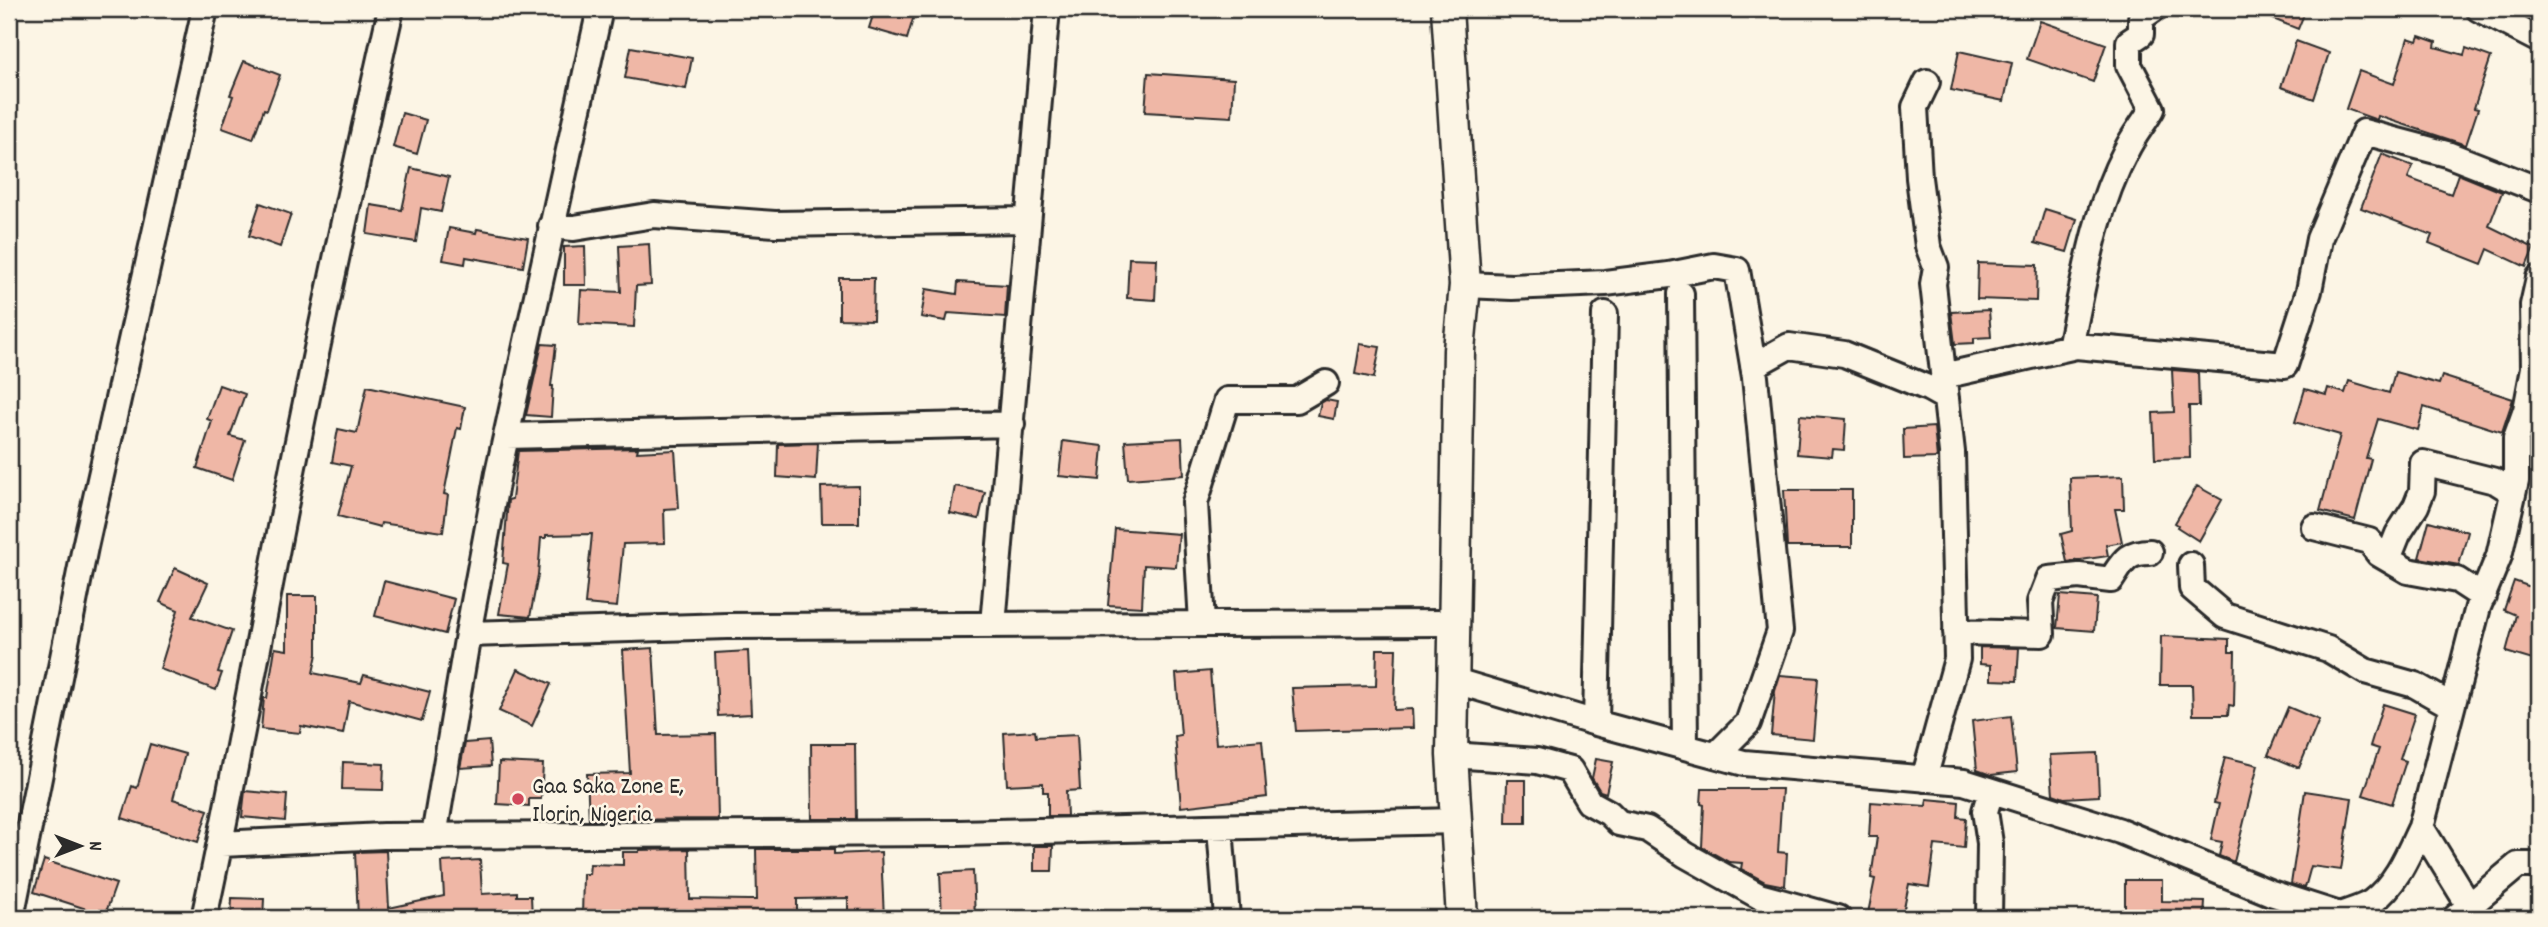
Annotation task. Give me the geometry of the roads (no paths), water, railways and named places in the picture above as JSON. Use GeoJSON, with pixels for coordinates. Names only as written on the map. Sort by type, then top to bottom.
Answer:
{"type":"FeatureCollection","features":[{"type":"Feature","properties":{"kind":"street"},"geometry":{"type":"LineString","coordinates":[[11,918],[85,547],[205,9]]}},
{"type":"Feature","properties":{"kind":"street"},"geometry":{"type":"LineString","coordinates":[[204,918],[345,213],[391,9]]}},
{"type":"Feature","properties":{"kind":"street"},"geometry":{"type":"LineString","coordinates":[[434,836],[468,634],[506,436],[600,9]]}},
{"type":"Feature","properties":{"kind":"street"},"geometry":{"type":"LineString","coordinates":[[993,624],[1047,9]]}},
{"type":"Feature","properties":{"kind":"street"},"geometry":{"type":"LineString","coordinates":[[1447,9],[1465,285],[1459,350],[1452,680],[1452,755],[1462,918]]}},
{"type":"Feature","properties":{"kind":"street"},"geometry":{"type":"LineString","coordinates":[[2070,347],[2076,307],[2085,283],[2100,214],[2126,151],[2152,110],[2129,65],[2129,42],[2141,34],[2141,18],[2154,9]]}},
{"type":"Feature","properties":{"kind":"street"},"geometry":{"type":"LineString","coordinates":[[2479,9],[2539,40]]}},
{"type":"Feature","properties":{"kind":"street"},"geometry":{"type":"LineString","coordinates":[[1924,779],[1957,659],[1952,452],[1933,284],[1936,267],[1928,246],[1919,178],[1915,107],[1927,82]]}},
{"type":"Feature","properties":{"kind":"street"},"geometry":{"type":"LineString","coordinates":[[1753,366],[1789,346],[1844,354],[1928,388],[1945,387],[2070,347],[2285,365],[2309,291],[2319,239],[2364,132],[2447,154],[2539,190]]}},
{"type":"Feature","properties":{"kind":"street"},"geometry":{"type":"LineString","coordinates":[[551,226],[574,229],[654,215],[775,224],[1027,220]]}},
{"type":"Feature","properties":{"kind":"street"},"geometry":{"type":"LineString","coordinates":[[1465,285],[1512,287],[1605,283],[1714,266],[1737,270],[1753,366],[1762,458],[1768,490],[1780,631],[1748,723],[1716,755]]}},
{"type":"Feature","properties":{"kind":"street"},"geometry":{"type":"LineString","coordinates":[[1452,680],[1744,763],[1964,782],[2120,831],[2271,893],[2345,917],[2370,904],[2390,885],[2406,861],[2421,827],[2478,607],[2499,556],[2516,481],[2516,438],[2526,410],[2533,369],[2533,305],[2539,278]]}},
{"type":"Feature","properties":{"kind":"street"},"geometry":{"type":"LineString","coordinates":[[1681,293],[1685,747]]}},
{"type":"Feature","properties":{"kind":"street"},"geometry":{"type":"LineString","coordinates":[[1596,723],[1605,314]]}},
{"type":"Feature","properties":{"kind":"street"},"geometry":{"type":"LineString","coordinates":[[1202,623],[1195,503],[1227,400],[1297,400],[1326,383]]}},
{"type":"Feature","properties":{"kind":"street"},"geometry":{"type":"LineString","coordinates":[[506,436],[1012,424]]}},
{"type":"Feature","properties":{"kind":"street"},"geometry":{"type":"LineString","coordinates":[[2388,559],[2398,534],[2422,491],[2423,463],[2495,481],[2513,492]]}},
{"type":"Feature","properties":{"kind":"street"},"geometry":{"type":"LineString","coordinates":[[2314,527],[2369,541],[2379,554],[2408,571],[2457,580],[2483,597]]}},
{"type":"Feature","properties":{"kind":"street"},"geometry":{"type":"LineString","coordinates":[[1956,632],[2042,634],[2040,602],[2049,579],[2079,576],[2111,580],[2125,559],[2136,552],[2150,552]]}},
{"type":"Feature","properties":{"kind":"street"},"geometry":{"type":"LineString","coordinates":[[2191,565],[2192,588],[2225,616],[2328,649],[2365,671],[2415,685],[2452,706]]}},
{"type":"Feature","properties":{"kind":"street"},"geometry":{"type":"LineString","coordinates":[[468,634],[727,626],[1453,623]]}},
{"type":"Feature","properties":{"kind":"street"},"geometry":{"type":"LineString","coordinates":[[1452,755],[1537,761],[1570,770],[1589,802],[1609,813],[1619,823],[1647,829],[1686,855],[1759,896],[1838,918]]}},
{"type":"Feature","properties":{"kind":"street"},"geometry":{"type":"LineString","coordinates":[[1989,918],[1990,844],[1985,811],[1991,791]]}},
{"type":"Feature","properties":{"kind":"street"},"geometry":{"type":"LineString","coordinates":[[220,844],[434,836],[958,833],[1456,821]]}},
{"type":"Feature","properties":{"kind":"street"},"geometry":{"type":"LineString","coordinates":[[1220,827],[1227,918]]}},
{"type":"Feature","properties":{"kind":"street"},"geometry":{"type":"LineString","coordinates":[[2421,827],[2463,912],[2518,864],[2539,864]]}},
{"type":"Feature","properties":{"kind":"place","name":"Gaa Saka Zone E, Ilorin, Nigeria"},"geometry":{"type":"Point","coordinates":[518,799]}}]}
